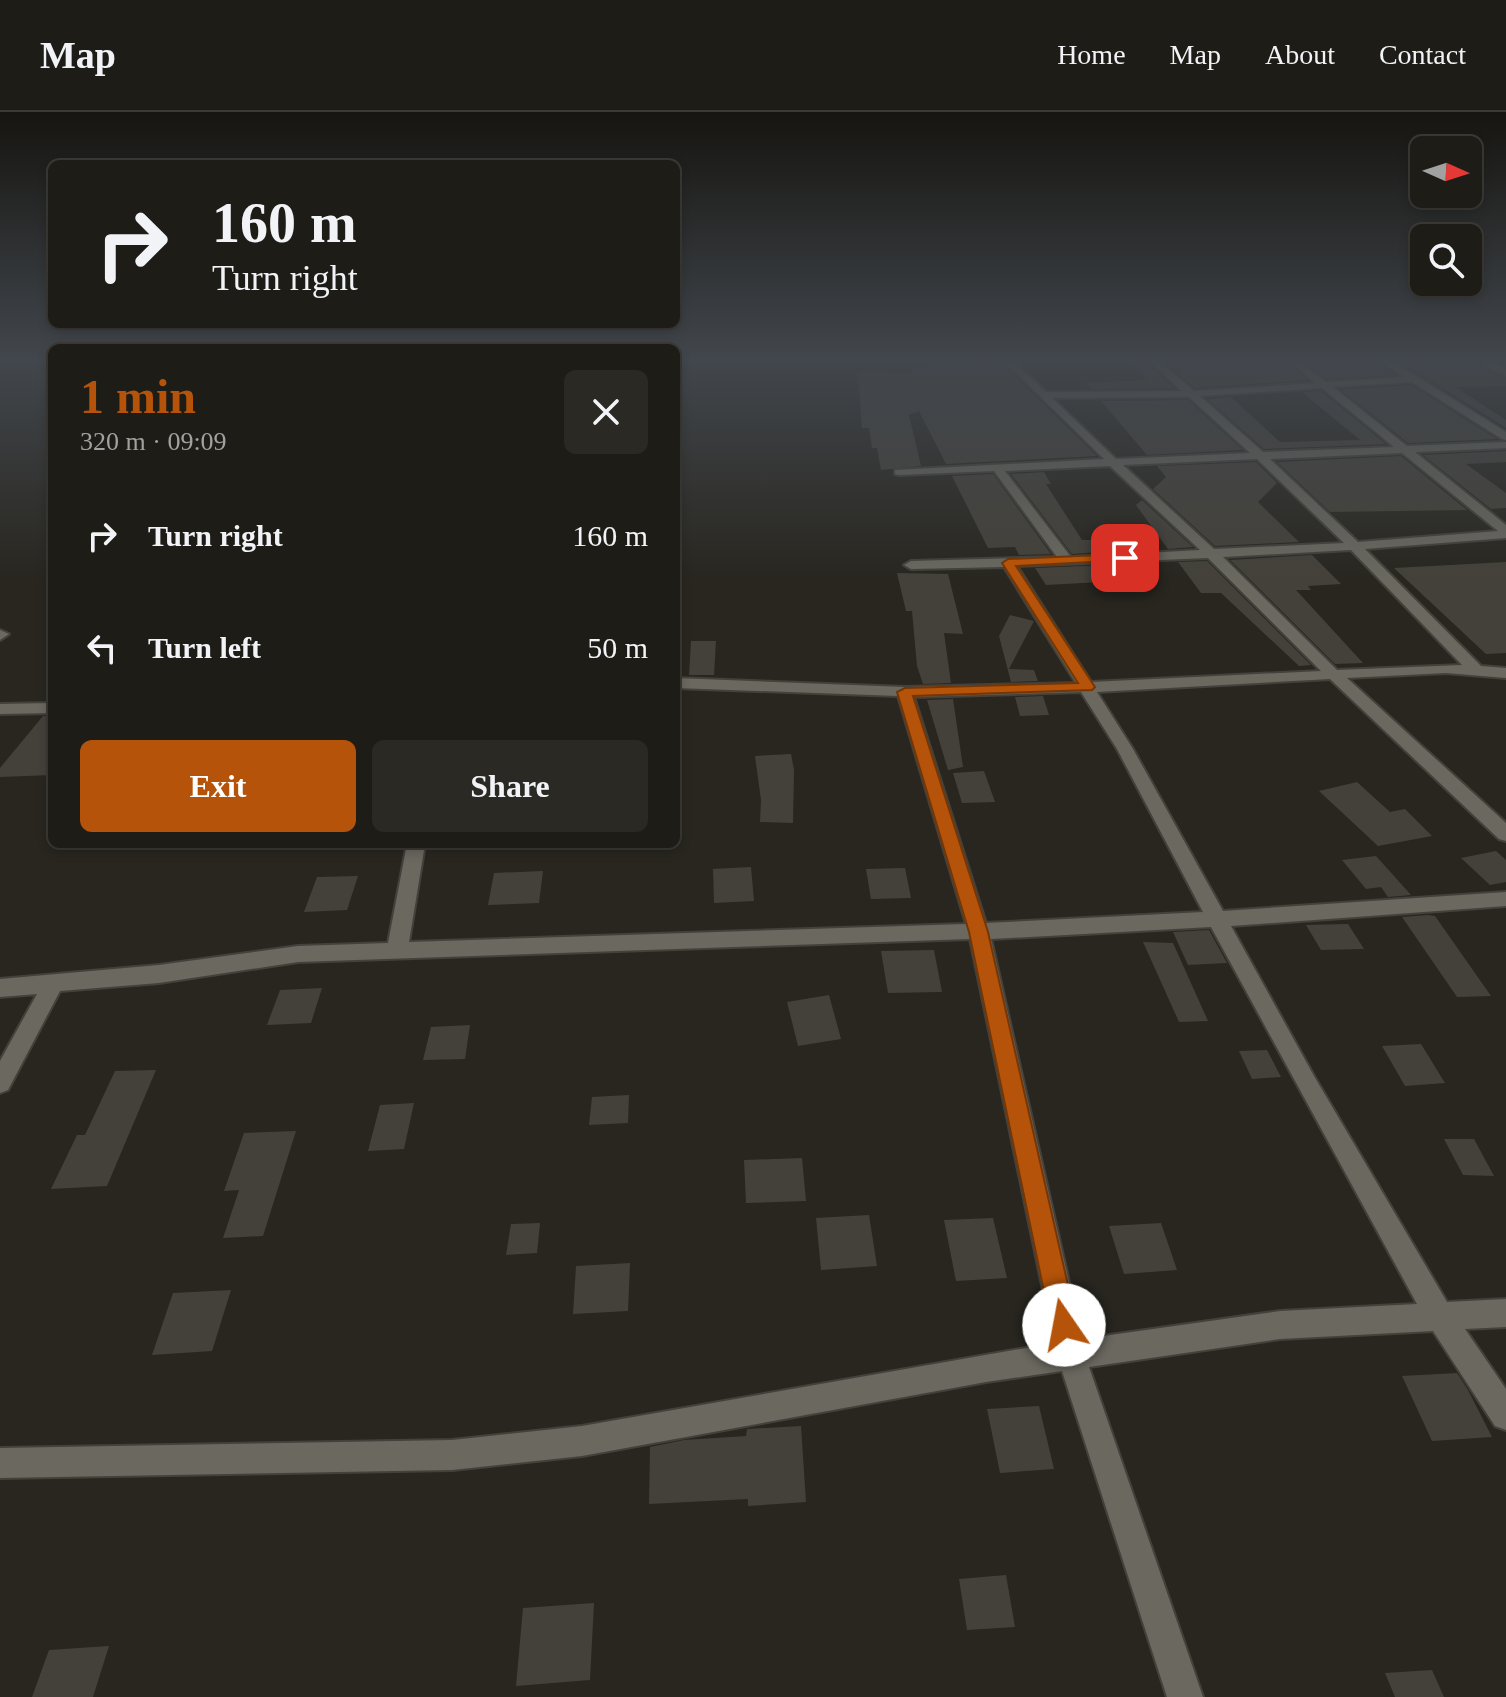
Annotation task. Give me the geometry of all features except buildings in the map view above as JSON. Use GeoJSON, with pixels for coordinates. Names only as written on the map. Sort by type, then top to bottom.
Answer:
{"type":"FeatureCollection","features":[{"type":"Feature","properties":{"kind":"street"},"geometry":{"type":"LineString","coordinates":[[1081,432],[1211,553],[1335,676],[1506,834]]}},
{"type":"Feature","properties":{"kind":"street"},"geometry":{"type":"LineString","coordinates":[[1234,432],[1354,546],[1475,669]]}},
{"type":"Feature","properties":{"kind":"street"},"geometry":{"type":"LineString","coordinates":[[1381,432],[1506,533]]}},
{"type":"Feature","properties":{"kind":"street"},"geometry":{"type":"LineString","coordinates":[[899,472],[1506,445]]}},
{"type":"Feature","properties":{"kind":"street"},"geometry":{"type":"LineString","coordinates":[[997,468],[1067,561]]}},
{"type":"Feature","properties":{"kind":"street"},"geometry":{"type":"LineString","coordinates":[[911,565],[1067,561],[1354,546],[1506,533]]}},
{"type":"Feature","properties":{"kind":"street"},"geometry":{"type":"LineString","coordinates":[[1008,563],[1087,687],[1219,920],[1306,1083],[1440,1317],[1506,1415]]}},
{"type":"Feature","properties":{"kind":"street"},"geometry":{"type":"LineString","coordinates":[[680,683],[905,692],[1475,669],[1506,673]]}},
{"type":"Feature","properties":{"kind":"street"},"geometry":{"type":"LineString","coordinates":[[905,692],[979,932],[1071,1355],[1185,1697]]}},
{"type":"Feature","properties":{"kind":"street"},"geometry":{"type":"LineString","coordinates":[[0,709],[48,708]]}},
{"type":"Feature","properties":{"kind":"street"},"geometry":{"type":"LineString","coordinates":[[397,951],[415,848]]}},
{"type":"Feature","properties":{"kind":"street"},"geometry":{"type":"LineString","coordinates":[[0,988],[159,974],[298,954],[979,932],[1219,920],[1506,899]]}},
{"type":"Feature","properties":{"kind":"street"},"geometry":{"type":"LineString","coordinates":[[0,1083],[54,983]]}},
{"type":"Feature","properties":{"kind":"street"},"geometry":{"type":"LineString","coordinates":[[0,1463],[452,1455],[582,1441],[986,1367],[1280,1325],[1506,1313]]}},
{"type":"Feature","properties":{"kind":"route"},"geometry":{"type":"LineString","coordinates":[[1064,1325],[979,932],[905,692],[1087,687],[1008,563],[1125,558]]}}]}
